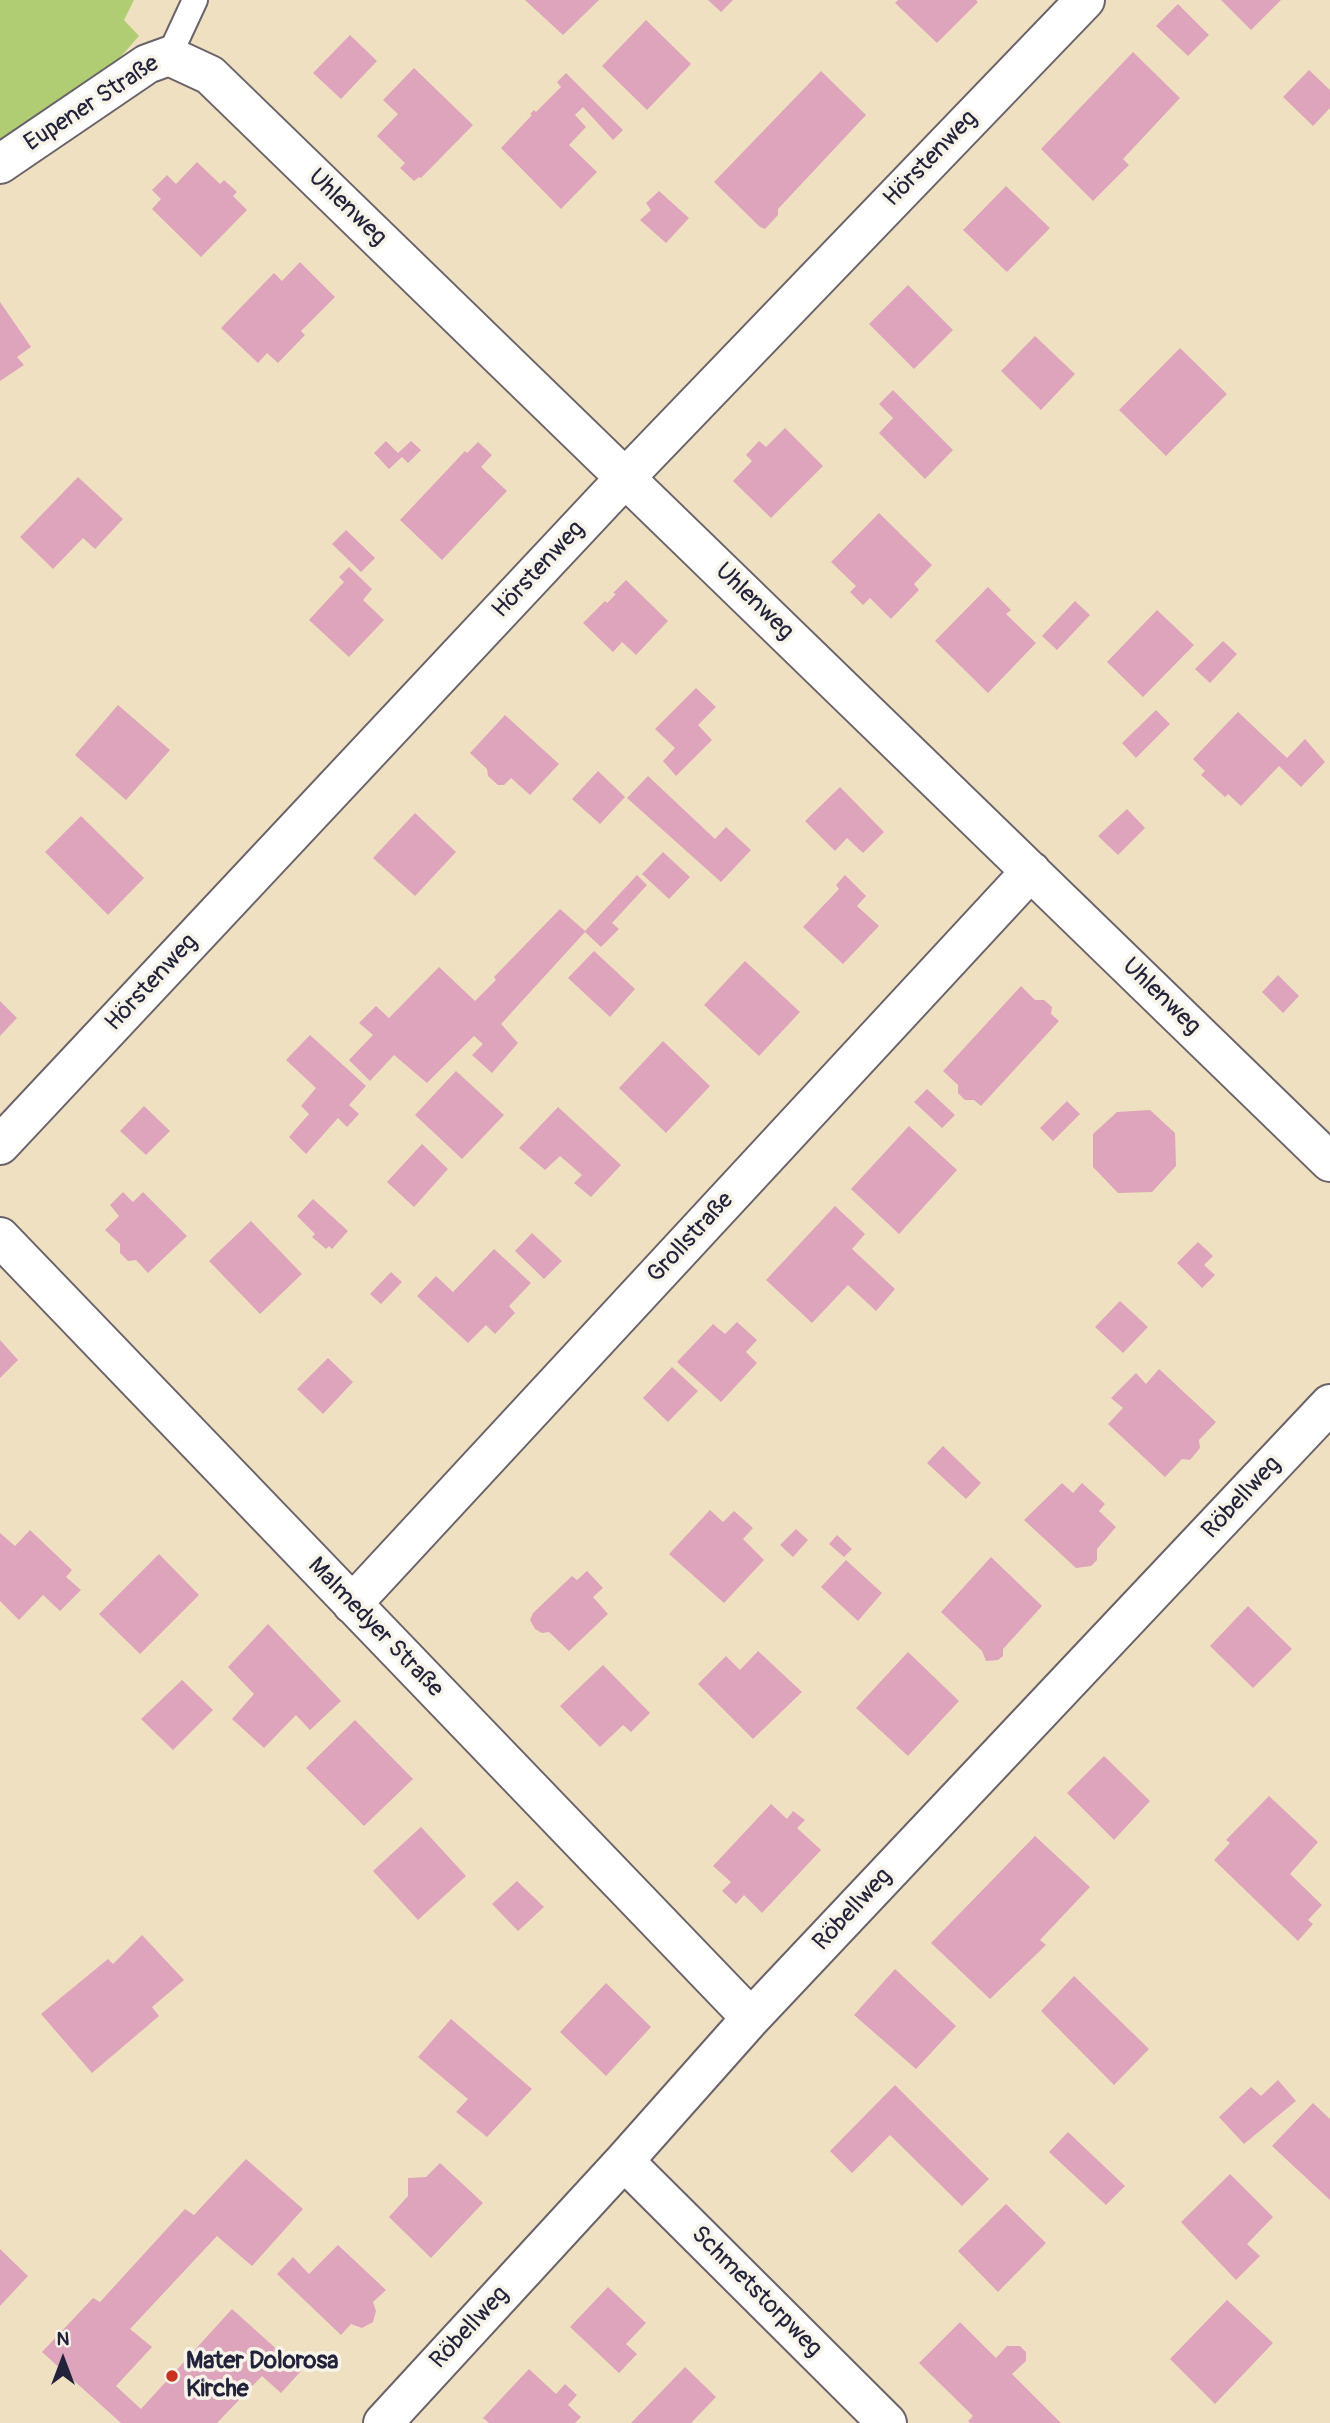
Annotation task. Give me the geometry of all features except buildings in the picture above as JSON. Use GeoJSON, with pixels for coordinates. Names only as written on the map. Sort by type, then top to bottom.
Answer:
{"type":"FeatureCollection","features":[{"type":"Feature","properties":{"kind":"street","name":"Hörstenweg"},"geometry":{"type":"LineString","coordinates":[[0,1145],[625,478],[1085,0]]}},
{"type":"Feature","properties":{"kind":"street","name":"Eupener Straße"},"geometry":{"type":"LineString","coordinates":[[0,164],[147,64],[169,56]]}},
{"type":"Feature","properties":{"kind":"street","name":"Uhlenweg"},"geometry":{"type":"LineString","coordinates":[[169,56],[210,75],[1330,1162]]}},
{"type":"Feature","properties":{"kind":"street","name":"Grollstraße"},"geometry":{"type":"LineString","coordinates":[[352,1604],[1031,871]]}},
{"type":"Feature","properties":{"kind":"street","name":"Malmedyer Straße"},"geometry":{"type":"LineString","coordinates":[[0,1237],[751,2018]]}},
{"type":"Feature","properties":{"kind":"street","name":"Röbellweg"},"geometry":{"type":"LineString","coordinates":[[383,2423],[624,2161],[751,2018],[1330,1404]]}},
{"type":"Feature","properties":{"kind":"street","name":"Schmetstorpweg"},"geometry":{"type":"LineString","coordinates":[[624,2161],[887,2423]]}},
{"type":"Feature","properties":{"kind":"lane","name":"Eupener Straße"},"geometry":{"type":"LineString","coordinates":[[169,56],[195,0]]}},
{"type":"Feature","properties":{"kind":"green space"},"geometry":{"type":"Polygon","coordinates":[[[0,0],[134,0],[124,20],[139,36],[101,79],[0,150],[0,0]]]}},
{"type":"Feature","properties":{"kind":"place","name":"Mater Dolorosa Kirche"},"geometry":{"type":"Point","coordinates":[172,2376]}}]}
